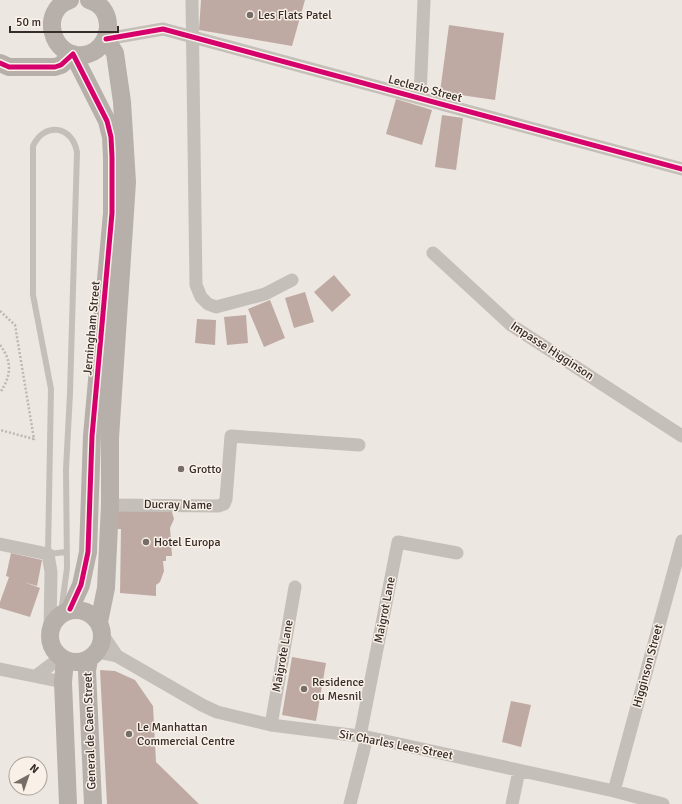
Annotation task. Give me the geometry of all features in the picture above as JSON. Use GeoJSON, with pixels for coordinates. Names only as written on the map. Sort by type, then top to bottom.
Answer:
{"type":"FeatureCollection","features":[{"type":"Feature","properties":{"kind":"street"},"geometry":{"type":"LineString","coordinates":[[53,36],[61,47],[73,54],[83,55],[92,53],[100,47],[106,39],[108,25],[104,6],[89,0]]}},
{"type":"Feature","properties":{"kind":"street"},"geometry":{"type":"LineString","coordinates":[[192,0],[196,285],[201,297],[208,304],[216,307],[265,294],[292,280]]}},
{"type":"Feature","properties":{"kind":"street"},"geometry":{"type":"LineString","coordinates":[[420,98],[424,0]]}},
{"type":"Feature","properties":{"kind":"street"},"geometry":{"type":"LineString","coordinates":[[30,67],[51,55],[56,42],[53,36],[52,20],[61,4]]}},
{"type":"Feature","properties":{"kind":"street","name":"Leclezio Street"},"geometry":{"type":"LineString","coordinates":[[106,39],[163,29],[682,169]]}},
{"type":"Feature","properties":{"kind":"street","name":"Jerningham Street"},"geometry":{"type":"LineString","coordinates":[[101,628],[106,588],[110,505],[110,438],[127,168],[122,102],[115,53],[106,39]]}},
{"type":"Feature","properties":{"kind":"street"},"geometry":{"type":"LineString","coordinates":[[0,63],[9,68],[55,67],[61,65],[73,54]]}},
{"type":"Feature","properties":{"kind":"street","name":"Jerningham Street"},"geometry":{"type":"LineString","coordinates":[[66,611],[81,585],[88,552],[92,436],[112,213],[111,137],[107,121],[73,54]]}},
{"type":"Feature","properties":{"kind":"street","name":"Impasse Higginson"},"geometry":{"type":"LineString","coordinates":[[433,253],[511,325],[682,436]]}},
{"type":"Feature","properties":{"kind":"street","name":"Ducray Name"},"geometry":{"type":"LineString","coordinates":[[110,505],[218,506],[224,504],[226,499],[231,436],[359,445]]}},
{"type":"Feature","properties":{"kind":"street","name":"Maigrot Lane"},"geometry":{"type":"LineString","coordinates":[[363,736],[398,542],[457,553]]}},
{"type":"Feature","properties":{"kind":"street"},"geometry":{"type":"LineString","coordinates":[[0,544],[48,554],[51,572],[50,630],[52,648],[63,658],[80,662],[93,656],[101,646],[101,628],[92,614],[82,609],[66,611],[54,621],[50,630]]}},
{"type":"Feature","properties":{"kind":"street","name":"Higginson Street"},"geometry":{"type":"LineString","coordinates":[[614,792],[681,548]]}},
{"type":"Feature","properties":{"kind":"street","name":"Maigrote Lane"},"geometry":{"type":"LineString","coordinates":[[271,725],[295,587]]}},
{"type":"Feature","properties":{"kind":"street","name":"Sir Charles Lees Street"},"geometry":{"type":"LineString","coordinates":[[101,628],[117,656]]}},
{"type":"Feature","properties":{"kind":"street","name":"Sir Charles Lees Street"},"geometry":{"type":"LineString","coordinates":[[93,656],[117,656],[202,705],[217,712],[271,725],[363,736],[663,804]]}},
{"type":"Feature","properties":{"kind":"street","name":"General de Caen Street"},"geometry":{"type":"LineString","coordinates":[[93,656],[87,671],[93,804]]}},
{"type":"Feature","properties":{"kind":"street"},"geometry":{"type":"LineString","coordinates":[[36,676],[63,658]]}},
{"type":"Feature","properties":{"kind":"street","name":"General de Caen Street"},"geometry":{"type":"LineString","coordinates":[[63,658],[68,804]]}},
{"type":"Feature","properties":{"kind":"street"},"geometry":{"type":"LineString","coordinates":[[0,668],[63,682]]}},
{"type":"Feature","properties":{"kind":"street"},"geometry":{"type":"LineString","coordinates":[[350,804],[363,736]]}},
{"type":"Feature","properties":{"kind":"street"},"geometry":{"type":"LineString","coordinates":[[512,804],[519,771]]}},
{"type":"Feature","properties":{"kind":"lane"},"geometry":{"type":"LineString","coordinates":[[66,552],[48,554],[51,389],[33,295],[32,146],[40,134],[54,130],[60,130],[72,138],[77,152],[66,468],[67,568],[66,611]]}},
{"type":"Feature","properties":{"kind":"path"},"geometry":{"type":"LineString","coordinates":[[0,311],[15,325],[34,439],[0,430]]}},
{"type":"Feature","properties":{"kind":"path"},"geometry":{"type":"LineString","coordinates":[[0,345],[8,355],[8,379],[0,393]]}},
{"type":"Feature","properties":{"kind":"building","name":"Les Flats Patel"},"geometry":{"type":"Polygon","coordinates":[[[201,0],[305,0],[292,46],[199,30],[201,0]]]}},
{"type":"Feature","properties":{"kind":"building"},"geometry":{"type":"Polygon","coordinates":[[[449,25],[504,33],[495,100],[440,92],[449,25]]]}},
{"type":"Feature","properties":{"kind":"building"},"geometry":{"type":"Polygon","coordinates":[[[396,99],[432,110],[422,145],[386,134],[396,99]]]}},
{"type":"Feature","properties":{"kind":"building"},"geometry":{"type":"Polygon","coordinates":[[[442,115],[463,118],[456,170],[435,167],[442,115]]]}},
{"type":"Feature","properties":{"kind":"building"},"geometry":{"type":"Polygon","coordinates":[[[334,275],[351,295],[332,312],[314,292],[334,275]]]}},
{"type":"Feature","properties":{"kind":"building"},"geometry":{"type":"Polygon","coordinates":[[[305,292],[314,322],[294,328],[285,298],[305,292]]]}},
{"type":"Feature","properties":{"kind":"building"},"geometry":{"type":"Polygon","coordinates":[[[270,300],[285,338],[264,347],[248,309],[270,300]]]}},
{"type":"Feature","properties":{"kind":"building"},"geometry":{"type":"Polygon","coordinates":[[[246,315],[248,343],[227,345],[224,317],[246,315]]]}},
{"type":"Feature","properties":{"kind":"building"},"geometry":{"type":"Polygon","coordinates":[[[197,319],[216,320],[215,345],[195,343],[197,319]]]}},
{"type":"Feature","properties":{"kind":"building","name":"Hotel Europa"},"geometry":{"type":"Polygon","coordinates":[[[117,508],[172,512],[174,519],[170,528],[172,556],[166,556],[166,561],[163,561],[164,571],[160,582],[156,585],[156,596],[120,593],[121,529],[117,529],[117,508]]]}},
{"type":"Feature","properties":{"kind":"building"},"geometry":{"type":"Polygon","coordinates":[[[11,553],[42,560],[37,586],[24,582],[40,588],[30,617],[0,608],[0,602],[9,577],[6,576],[11,553]]]}},
{"type":"Feature","properties":{"kind":"building","name":"Residence ou Mesnil"},"geometry":{"type":"Polygon","coordinates":[[[292,657],[326,663],[316,721],[282,715],[292,657]]]}},
{"type":"Feature","properties":{"kind":"building","name":"Le Manhattan Commercial Centre"},"geometry":{"type":"Polygon","coordinates":[[[100,670],[115,671],[135,680],[153,706],[156,762],[199,804],[107,804],[100,670]]]}},
{"type":"Feature","properties":{"kind":"building"},"geometry":{"type":"Polygon","coordinates":[[[511,701],[531,705],[521,747],[502,742],[511,701]]]}},
{"type":"Feature","properties":{"kind":"cycle path"},"geometry":{"type":"LineString","coordinates":[[106,39],[163,29],[682,169]]}},
{"type":"Feature","properties":{"kind":"cycle path"},"geometry":{"type":"LineString","coordinates":[[0,63],[9,67],[55,67],[61,65],[73,54],[107,121],[111,137],[112,213],[92,436],[88,552],[81,585],[70,609]]}},
{"type":"Feature","properties":{"kind":"place","name":"Les Flats Patel"},"geometry":{"type":"Point","coordinates":[250,15]}},
{"type":"Feature","properties":{"kind":"place","name":"Grotto"},"geometry":{"type":"Point","coordinates":[181,469]}},
{"type":"Feature","properties":{"kind":"place","name":"Hotel Europa"},"geometry":{"type":"Point","coordinates":[146,542]}},
{"type":"Feature","properties":{"kind":"place","name":"Residence ou Mesnil"},"geometry":{"type":"Point","coordinates":[304,689]}},
{"type":"Feature","properties":{"kind":"place","name":"Le Manhattan Commercial Centre"},"geometry":{"type":"Point","coordinates":[129,734]}}]}
